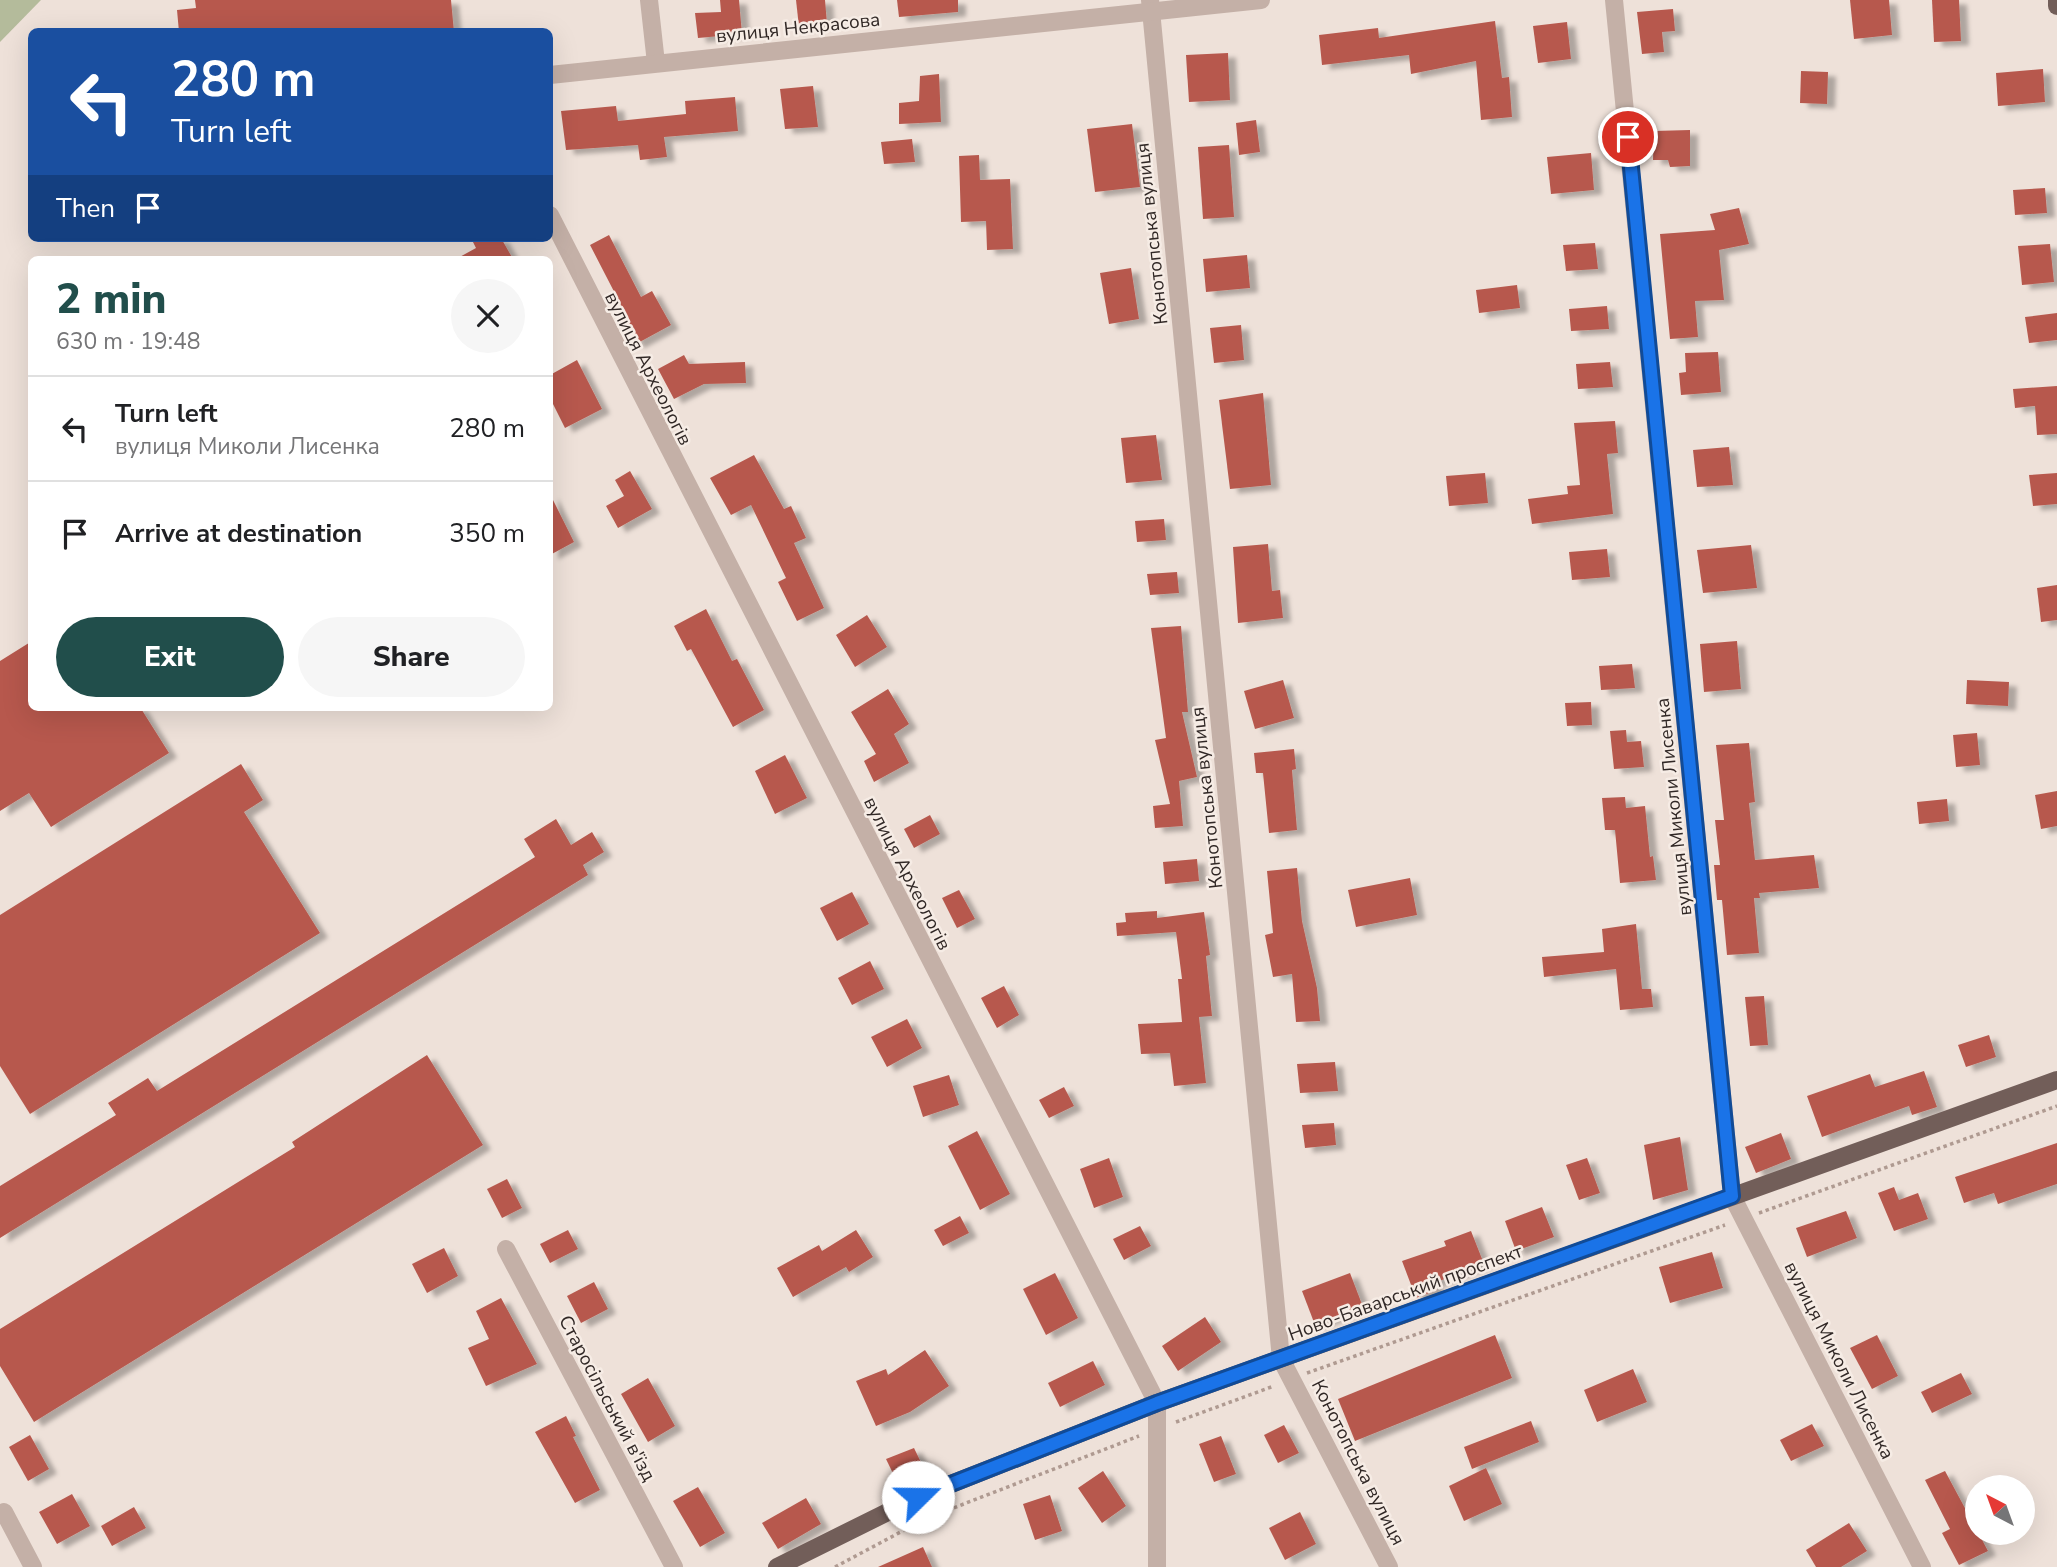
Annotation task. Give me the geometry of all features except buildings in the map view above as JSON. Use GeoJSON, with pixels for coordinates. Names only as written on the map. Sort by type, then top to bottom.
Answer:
{"type":"FeatureCollection","features":[{"type":"Feature","properties":{"kind":"main road"},"geometry":{"type":"LineString","coordinates":[[2056,0],[2057,6]]}},
{"type":"Feature","properties":{"kind":"main road","name":"Ново-Баварський проспект"},"geometry":{"type":"LineString","coordinates":[[777,1567],[918,1497],[1157,1403],[2057,1080]]}},
{"type":"Feature","properties":{"kind":"street"},"geometry":{"type":"LineString","coordinates":[[649,0],[656,64]]}},
{"type":"Feature","properties":{"kind":"street","name":"вулиця Некрасова"},"geometry":{"type":"LineString","coordinates":[[553,75],[1150,5],[1261,0]]}},
{"type":"Feature","properties":{"kind":"street","name":"вулиця Миколи Лисенка"},"geometry":{"type":"LineString","coordinates":[[1614,0],[1732,1196],[1922,1567]]}},
{"type":"Feature","properties":{"kind":"street","name":"Конотопська вулиця"},"geometry":{"type":"LineString","coordinates":[[1150,5],[1281,1359],[1389,1567]]}},
{"type":"Feature","properties":{"kind":"street","name":"вулиця Археологів"},"geometry":{"type":"LineString","coordinates":[[553,221],[1157,1403],[1157,1567]]}},
{"type":"Feature","properties":{"kind":"street","name":"Старосільський в'їзд"},"geometry":{"type":"LineString","coordinates":[[506,1249],[674,1567]]}},
{"type":"Feature","properties":{"kind":"street"},"geometry":{"type":"LineString","coordinates":[[4,1512],[33,1567]]}},
{"type":"Feature","properties":{"kind":"path"},"geometry":{"type":"LineString","coordinates":[[835,1567],[925,1519],[1157,1429],[2057,1106]]}},
{"type":"Feature","properties":{"kind":"green space"},"geometry":{"type":"Polygon","coordinates":[[[0,0],[41,0],[0,42],[0,0]]]}},
{"type":"Feature","properties":{"kind":"route"},"geometry":{"type":"LineString","coordinates":[[918,1497],[1157,1403],[1732,1196],[1628,137]]}}]}
